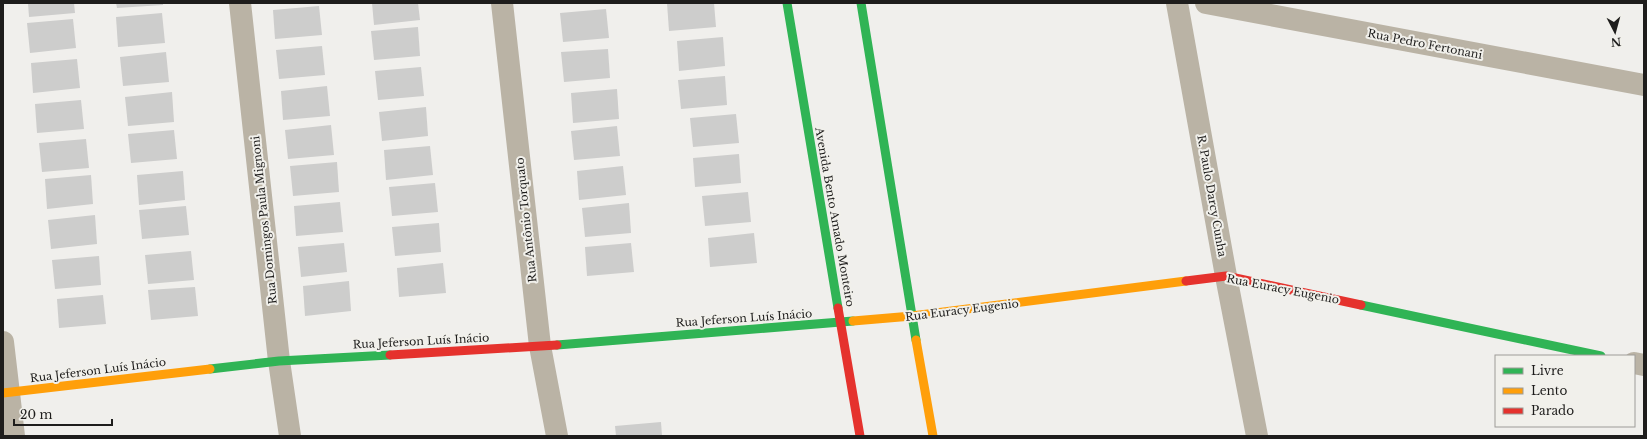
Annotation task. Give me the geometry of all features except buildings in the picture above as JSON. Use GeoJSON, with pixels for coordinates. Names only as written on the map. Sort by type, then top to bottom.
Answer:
{"type":"FeatureCollection","features":[{"type":"Feature","properties":{"kind":"street","name":"Rua Domingos Paula Mignoni"},"geometry":{"type":"LineString","coordinates":[[240,3],[279,362],[290,436]]}},
{"type":"Feature","properties":{"kind":"street","name":"Rua Antônio Torquato"},"geometry":{"type":"LineString","coordinates":[[502,3],[540,346],[557,436]]}},
{"type":"Feature","properties":{"kind":"street","name":"Avenida Bento Amado Monteiro"},"geometry":{"type":"LineString","coordinates":[[786,3],[860,436]]}},
{"type":"Feature","properties":{"kind":"street"},"geometry":{"type":"LineString","coordinates":[[861,3],[933,436]]}},
{"type":"Feature","properties":{"kind":"street","name":"R. Paulo Darcy Cunha"},"geometry":{"type":"LineString","coordinates":[[1177,3],[1226,276],[1257,436]]}},
{"type":"Feature","properties":{"kind":"street","name":"Rua Pedro Fertonani"},"geometry":{"type":"LineString","coordinates":[[1206,3],[1644,85]]}},
{"type":"Feature","properties":{"kind":"street","name":"Rua Euracy Eugenio"},"geometry":{"type":"LineString","coordinates":[[841,322],[912,316],[1226,276],[1596,355]]}},
{"type":"Feature","properties":{"kind":"street","name":"Rua Jeferson Luís Inácio"},"geometry":{"type":"LineString","coordinates":[[6,393],[279,362],[540,346],[841,322]]}},
{"type":"Feature","properties":{"kind":"street"},"geometry":{"type":"LineString","coordinates":[[3,342],[6,393],[14,436]]}},
{"type":"Feature","properties":{"kind":"traffic: fast"},"geometry":{"type":"LineString","coordinates":[[787,3],[838,308]]}},
{"type":"Feature","properties":{"kind":"traffic: fast"},"geometry":{"type":"LineString","coordinates":[[861,3],[916,340]]}},
{"type":"Feature","properties":{"kind":"traffic: fast"},"geometry":{"type":"LineString","coordinates":[[1361,305],[1596,355]]}},
{"type":"Feature","properties":{"kind":"traffic: fast"},"geometry":{"type":"LineString","coordinates":[[557,345],[853,321]]}},
{"type":"Feature","properties":{"kind":"traffic: fast"},"geometry":{"type":"LineString","coordinates":[[210,369],[279,361],[390,355]]}},
{"type":"Feature","properties":{"kind":"traffic: slow"},"geometry":{"type":"LineString","coordinates":[[853,321],[912,316],[1186,281]]}},
{"type":"Feature","properties":{"kind":"traffic: slow"},"geometry":{"type":"LineString","coordinates":[[916,340],[933,436]]}},
{"type":"Feature","properties":{"kind":"traffic: slow"},"geometry":{"type":"LineString","coordinates":[[3,393],[210,369]]}},
{"type":"Feature","properties":{"kind":"traffic: jam"},"geometry":{"type":"LineString","coordinates":[[1186,281],[1226,276],[1361,305]]}},
{"type":"Feature","properties":{"kind":"traffic: jam"},"geometry":{"type":"LineString","coordinates":[[838,308],[860,436]]}},
{"type":"Feature","properties":{"kind":"traffic: jam"},"geometry":{"type":"LineString","coordinates":[[390,355],[557,345]]}}]}
